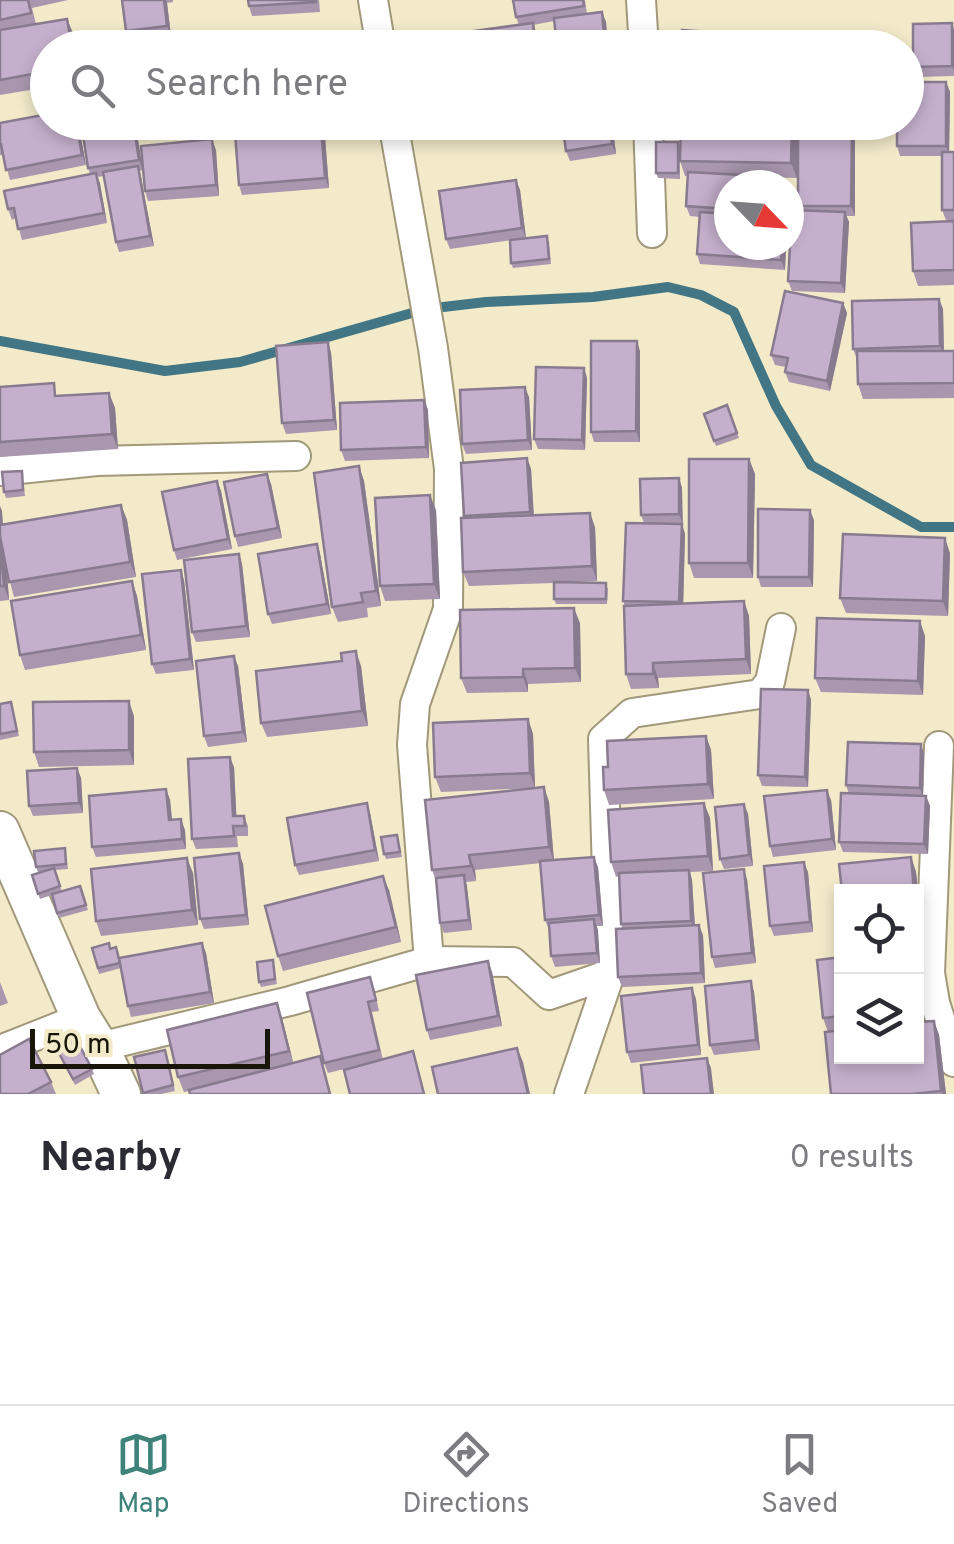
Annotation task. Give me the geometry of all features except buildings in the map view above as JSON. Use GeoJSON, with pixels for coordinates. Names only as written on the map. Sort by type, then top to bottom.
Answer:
{"type":"FeatureCollection","features":[{"type":"Feature","properties":{"kind":"street"},"geometry":{"type":"LineString","coordinates":[[373,0],[377,30]]}},
{"type":"Feature","properties":{"kind":"street"},"geometry":{"type":"LineString","coordinates":[[641,0],[643,30]]}},
{"type":"Feature","properties":{"kind":"street"},"geometry":{"type":"LineString","coordinates":[[396,140],[433,348],[449,469],[448,609],[415,704],[412,745],[429,961]]}},
{"type":"Feature","properties":{"kind":"street"},"geometry":{"type":"LineString","coordinates":[[649,140],[652,233]]}},
{"type":"Feature","properties":{"kind":"street"},"geometry":{"type":"LineString","coordinates":[[0,472],[97,461],[296,456]]}},
{"type":"Feature","properties":{"kind":"street"},"geometry":{"type":"LineString","coordinates":[[568,1094],[610,974],[602,738],[632,714],[760,694],[770,682],[781,628]]}},
{"type":"Feature","properties":{"kind":"street"},"geometry":{"type":"LineString","coordinates":[[940,746],[930,973],[954,1062]]}},
{"type":"Feature","properties":{"kind":"street"},"geometry":{"type":"LineString","coordinates":[[0,831],[121,1094]]}},
{"type":"Feature","properties":{"kind":"street"},"geometry":{"type":"LineString","coordinates":[[0,1050],[90,1032],[277,1004],[429,961],[512,962],[548,994],[610,974]]}},
{"type":"Feature","properties":{"kind":"waterway"},"geometry":{"type":"LineString","coordinates":[[0,341],[165,371],[240,362],[426,309],[593,297],[668,287],[701,295],[734,312],[776,406],[811,465],[921,527],[954,527]]}}]}
